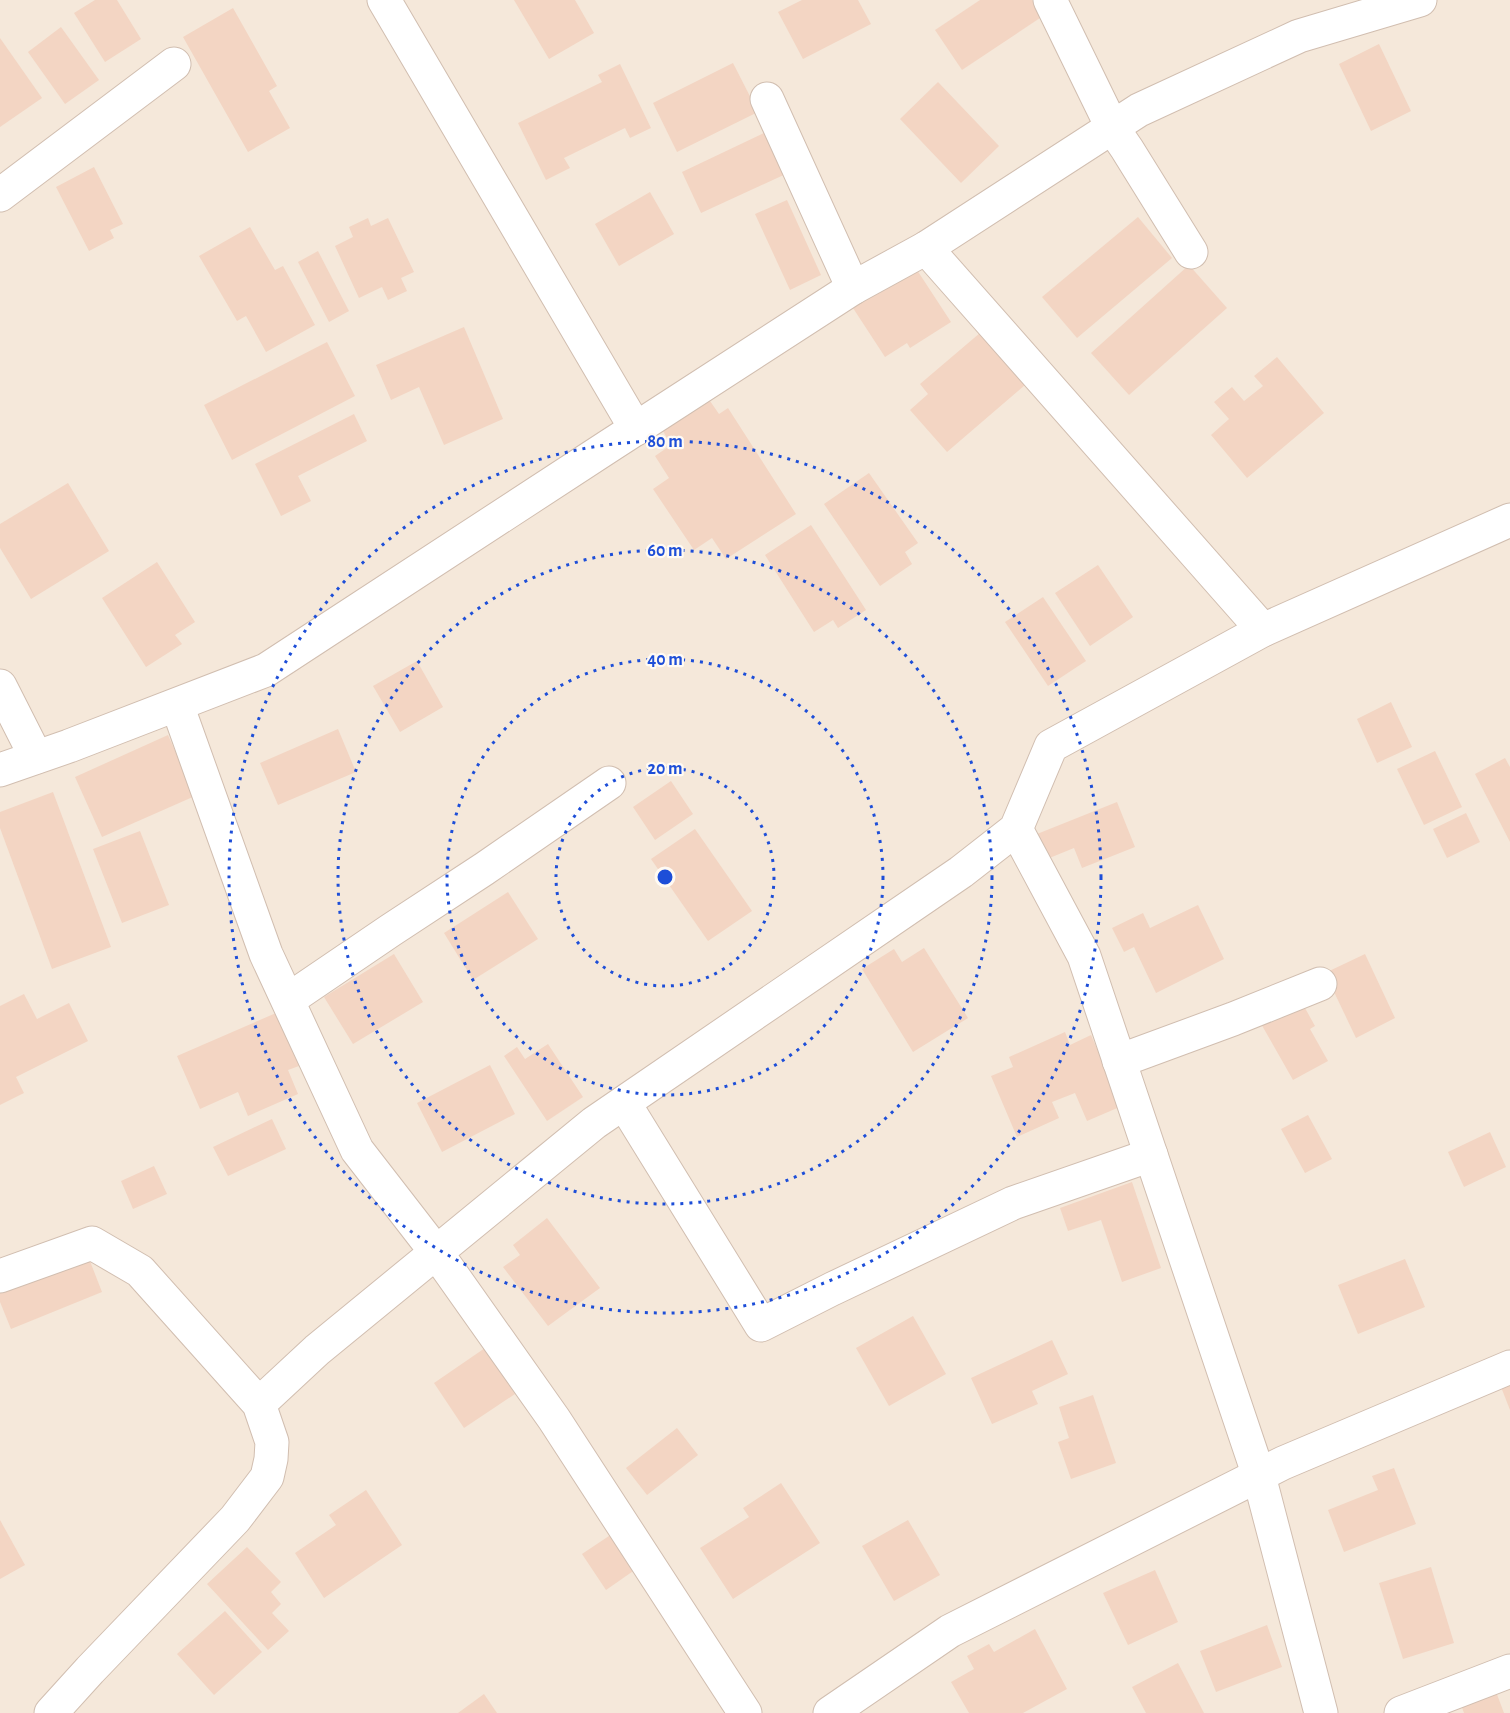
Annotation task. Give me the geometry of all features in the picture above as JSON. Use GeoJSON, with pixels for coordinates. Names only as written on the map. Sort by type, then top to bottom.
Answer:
{"type":"FeatureCollection","features":[{"type":"Feature","properties":{"kind":"street"},"geometry":{"type":"LineString","coordinates":[[384,0],[636,429]]}},
{"type":"Feature","properties":{"kind":"street"},"geometry":{"type":"LineString","coordinates":[[1050,0],[1112,128],[1191,252]]}},
{"type":"Feature","properties":{"kind":"street"},"geometry":{"type":"LineString","coordinates":[[0,770],[266,670],[854,288],[926,248],[1139,110],[1299,36],[1419,0]]}},
{"type":"Feature","properties":{"kind":"street"},"geometry":{"type":"LineString","coordinates":[[0,195],[174,64]]}},
{"type":"Feature","properties":{"kind":"street"},"geometry":{"type":"LineString","coordinates":[[767,99],[854,288]]}},
{"type":"Feature","properties":{"kind":"street"},"geometry":{"type":"LineString","coordinates":[[926,248],[1263,630]]}},
{"type":"Feature","properties":{"kind":"street"},"geometry":{"type":"LineString","coordinates":[[259,1404],[317,1350],[594,1123],[961,872],[1016,829],[1051,746],[1263,630],[1510,520]]}},
{"type":"Feature","properties":{"kind":"street"},"geometry":{"type":"LineString","coordinates":[[0,686],[36,757]]}},
{"type":"Feature","properties":{"kind":"street"},"geometry":{"type":"LineString","coordinates":[[177,705],[266,954],[357,1150],[436,1252],[554,1419],[745,1713]]}},
{"type":"Feature","properties":{"kind":"street"},"geometry":{"type":"LineString","coordinates":[[288,1000],[609,783]]}},
{"type":"Feature","properties":{"kind":"street"},"geometry":{"type":"LineString","coordinates":[[1016,829],[1084,956],[1259,1476],[1321,1713]]}},
{"type":"Feature","properties":{"kind":"street"},"geometry":{"type":"LineString","coordinates":[[1119,1061],[1233,1020],[1320,984]]}},
{"type":"Feature","properties":{"kind":"street"},"geometry":{"type":"LineString","coordinates":[[624,1102],[760,1325],[1013,1203],[1151,1155]]}},
{"type":"Feature","properties":{"kind":"street"},"geometry":{"type":"LineString","coordinates":[[0,1275],[92,1243],[140,1271],[259,1404],[272,1443],[267,1477],[235,1519],[51,1713]]}},
{"type":"Feature","properties":{"kind":"street"},"geometry":{"type":"LineString","coordinates":[[830,1713],[950,1631],[1284,1463],[1510,1367]]}},
{"type":"Feature","properties":{"kind":"street"},"geometry":{"type":"LineString","coordinates":[[1401,1713],[1510,1671]]}},
{"type":"Feature","properties":{"kind":"shaded area"},"geometry":{"type":"Polygon","coordinates":[[[0,0],[1510,0],[1510,1713],[0,1713],[0,0]]]}},
{"type":"Feature","properties":{"kind":"building"},"geometry":{"type":"Polygon","coordinates":[[[95,0],[117,0],[141,39],[105,62],[74,13],[95,0]]]}},
{"type":"Feature","properties":{"kind":"building"},"geometry":{"type":"Polygon","coordinates":[[[514,0],[575,0],[594,33],[549,59],[514,0]]]}},
{"type":"Feature","properties":{"kind":"building"},"geometry":{"type":"Polygon","coordinates":[[[802,0],[858,0],[871,24],[803,59],[778,12],[802,0]]]}},
{"type":"Feature","properties":{"kind":"building"},"geometry":{"type":"Polygon","coordinates":[[[980,0],[1032,0],[1043,16],[962,70],[935,30],[980,0]]]}},
{"type":"Feature","properties":{"kind":"building"},"geometry":{"type":"Polygon","coordinates":[[[233,8],[277,86],[269,91],[290,128],[248,152],[183,37],[233,8]]]}},
{"type":"Feature","properties":{"kind":"building"},"geometry":{"type":"Polygon","coordinates":[[[61,27],[99,80],[65,104],[28,52],[61,27]]]}},
{"type":"Feature","properties":{"kind":"building"},"geometry":{"type":"Polygon","coordinates":[[[0,38],[42,98],[0,127],[0,38]]]}},
{"type":"Feature","properties":{"kind":"building"},"geometry":{"type":"Polygon","coordinates":[[[1379,44],[1411,111],[1371,131],[1339,64],[1379,44]]]}},
{"type":"Feature","properties":{"kind":"building"},"geometry":{"type":"Polygon","coordinates":[[[733,63],[758,112],[677,152],[653,103],[733,63]]]}},
{"type":"Feature","properties":{"kind":"building"},"geometry":{"type":"Polygon","coordinates":[[[620,64],[651,128],[630,138],[625,128],[564,158],[570,168],[546,180],[518,123],[602,82],[598,75],[620,64]]]}},
{"type":"Feature","properties":{"kind":"building"},"geometry":{"type":"Polygon","coordinates":[[[938,82],[999,146],[961,183],[900,119],[938,82]]]}},
{"type":"Feature","properties":{"kind":"building"},"geometry":{"type":"Polygon","coordinates":[[[768,131],[788,173],[701,213],[682,172],[768,131]]]}},
{"type":"Feature","properties":{"kind":"building"},"geometry":{"type":"Polygon","coordinates":[[[94,167],[123,224],[110,230],[114,238],[89,251],[56,187],[94,167]]]}},
{"type":"Feature","properties":{"kind":"building"},"geometry":{"type":"Polygon","coordinates":[[[650,192],[674,234],[619,266],[595,224],[650,192]]]}},
{"type":"Feature","properties":{"kind":"building"},"geometry":{"type":"Polygon","coordinates":[[[787,200],[821,275],[790,290],[755,214],[787,200]]]}},
{"type":"Feature","properties":{"kind":"building"},"geometry":{"type":"Polygon","coordinates":[[[1138,217],[1172,258],[1077,338],[1042,297],[1138,217]]]}},
{"type":"Feature","properties":{"kind":"building"},"geometry":{"type":"Polygon","coordinates":[[[368,218],[371,226],[388,218],[414,272],[401,278],[407,291],[388,300],[382,287],[359,298],[335,246],[353,237],[349,227],[368,218]]]}},
{"type":"Feature","properties":{"kind":"building"},"geometry":{"type":"Polygon","coordinates":[[[250,227],[275,270],[283,266],[315,325],[266,352],[246,316],[237,321],[199,256],[250,227]]]}},
{"type":"Feature","properties":{"kind":"building"},"geometry":{"type":"Polygon","coordinates":[[[318,251],[349,311],[329,322],[298,262],[318,251]]]}},
{"type":"Feature","properties":{"kind":"building"},"geometry":{"type":"Polygon","coordinates":[[[1189,265],[1227,308],[1129,395],[1091,353],[1189,265]]]}},
{"type":"Feature","properties":{"kind":"building"},"geometry":{"type":"Polygon","coordinates":[[[915,267],[951,322],[910,348],[907,343],[885,357],[853,308],[915,267]]]}},
{"type":"Feature","properties":{"kind":"building"},"geometry":{"type":"Polygon","coordinates":[[[464,327],[503,419],[444,445],[419,387],[391,400],[376,365],[464,327]]]}},
{"type":"Feature","properties":{"kind":"building"},"geometry":{"type":"Polygon","coordinates":[[[987,327],[1032,379],[947,452],[910,410],[928,394],[920,384],[987,327]]]}},
{"type":"Feature","properties":{"kind":"building"},"geometry":{"type":"Polygon","coordinates":[[[327,342],[355,396],[232,460],[204,405],[327,342]]]}},
{"type":"Feature","properties":{"kind":"building"},"geometry":{"type":"Polygon","coordinates":[[[1277,357],[1324,413],[1247,478],[1211,435],[1229,419],[1214,402],[1232,387],[1244,401],[1263,386],[1254,376],[1277,357]]]}},
{"type":"Feature","properties":{"kind":"building"},"geometry":{"type":"Polygon","coordinates":[[[710,401],[719,414],[728,408],[796,514],[726,559],[712,538],[694,550],[653,489],[669,478],[655,456],[671,445],[663,431],[710,401]]]}},
{"type":"Feature","properties":{"kind":"building"},"geometry":{"type":"Polygon","coordinates":[[[354,414],[367,441],[298,476],[311,501],[281,516],[255,464],[354,414]]]}},
{"type":"Feature","properties":{"kind":"building"},"geometry":{"type":"Polygon","coordinates":[[[869,473],[918,543],[905,552],[912,564],[880,586],[824,504],[869,473]]]}},
{"type":"Feature","properties":{"kind":"building"},"geometry":{"type":"Polygon","coordinates":[[[68,483],[109,551],[31,599],[0,548],[0,524],[68,483]]]}},
{"type":"Feature","properties":{"kind":"building"},"geometry":{"type":"Polygon","coordinates":[[[811,525],[866,610],[838,628],[833,620],[814,632],[765,555],[811,525]]]}},
{"type":"Feature","properties":{"kind":"building"},"geometry":{"type":"Polygon","coordinates":[[[157,562],[195,622],[175,635],[182,644],[146,667],[102,598],[157,562]]]}},
{"type":"Feature","properties":{"kind":"building"},"geometry":{"type":"Polygon","coordinates":[[[1098,565],[1133,617],[1090,646],[1055,593],[1098,565]]]}},
{"type":"Feature","properties":{"kind":"building"},"geometry":{"type":"Polygon","coordinates":[[[1043,597],[1086,661],[1048,686],[1005,622],[1043,597]]]}},
{"type":"Feature","properties":{"kind":"building"},"geometry":{"type":"Polygon","coordinates":[[[417,661],[443,707],[400,732],[373,686],[417,661]]]}},
{"type":"Feature","properties":{"kind":"building"},"geometry":{"type":"Polygon","coordinates":[[[1391,702],[1412,747],[1377,763],[1357,719],[1391,702]]]}},
{"type":"Feature","properties":{"kind":"building"},"geometry":{"type":"Polygon","coordinates":[[[338,729],[356,772],[278,805],[260,763],[338,729]]]}},
{"type":"Feature","properties":{"kind":"building"},"geometry":{"type":"Polygon","coordinates":[[[168,735],[195,796],[102,837],[75,777],[168,735]]]}},
{"type":"Feature","properties":{"kind":"building"},"geometry":{"type":"Polygon","coordinates":[[[1435,751],[1462,807],[1424,825],[1397,769],[1435,751]]]}},
{"type":"Feature","properties":{"kind":"building"},"geometry":{"type":"Polygon","coordinates":[[[1505,758],[1510,767],[1510,842],[1475,774],[1505,758]]]}},
{"type":"Feature","properties":{"kind":"building"},"geometry":{"type":"Polygon","coordinates":[[[671,781],[693,814],[655,840],[633,807],[671,781]]]}},
{"type":"Feature","properties":{"kind":"building"},"geometry":{"type":"Polygon","coordinates":[[[53,792],[111,947],[52,969],[0,828],[0,812],[53,792]]]}},
{"type":"Feature","properties":{"kind":"building"},"geometry":{"type":"Polygon","coordinates":[[[1117,802],[1135,847],[1082,868],[1074,848],[1047,859],[1037,834],[1117,802]]]}},
{"type":"Feature","properties":{"kind":"building"},"geometry":{"type":"Polygon","coordinates":[[[1466,813],[1480,842],[1447,858],[1433,829],[1466,813]]]}},
{"type":"Feature","properties":{"kind":"building"},"geometry":{"type":"Polygon","coordinates":[[[695,829],[752,911],[708,941],[651,859],[695,829]]]}},
{"type":"Feature","properties":{"kind":"building"},"geometry":{"type":"Polygon","coordinates":[[[140,831],[169,905],[122,923],[93,849],[140,831]]]}},
{"type":"Feature","properties":{"kind":"building"},"geometry":{"type":"Polygon","coordinates":[[[508,892],[538,939],[473,980],[444,933],[508,892]]]}},
{"type":"Feature","properties":{"kind":"building"},"geometry":{"type":"Polygon","coordinates":[[[1198,905],[1224,959],[1156,993],[1134,947],[1124,952],[1112,928],[1143,913],[1150,928],[1198,905]]]}},
{"type":"Feature","properties":{"kind":"building"},"geometry":{"type":"Polygon","coordinates":[[[924,948],[968,1018],[913,1052],[862,969],[894,949],[902,962],[924,948]]]}},
{"type":"Feature","properties":{"kind":"building"},"geometry":{"type":"Polygon","coordinates":[[[394,954],[423,1002],[353,1044],[324,997],[394,954]]]}},
{"type":"Feature","properties":{"kind":"building"},"geometry":{"type":"Polygon","coordinates":[[[1365,954],[1395,1018],[1356,1038],[1325,973],[1365,954]]]}},
{"type":"Feature","properties":{"kind":"building"},"geometry":{"type":"Polygon","coordinates":[[[24,994],[37,1019],[69,1003],[88,1041],[16,1077],[24,1093],[0,1105],[0,1006],[24,994]]]}},
{"type":"Feature","properties":{"kind":"building"},"geometry":{"type":"Polygon","coordinates":[[[1300,999],[1315,1026],[1310,1029],[1328,1061],[1293,1080],[1260,1022],[1300,999]]]}},
{"type":"Feature","properties":{"kind":"building"},"geometry":{"type":"Polygon","coordinates":[[[276,1013],[299,1066],[288,1070],[298,1094],[248,1116],[238,1092],[200,1109],[177,1056],[276,1013]]]}},
{"type":"Feature","properties":{"kind":"building"},"geometry":{"type":"Polygon","coordinates":[[[1065,1032],[1070,1045],[1091,1035],[1122,1106],[1087,1121],[1075,1093],[1052,1102],[1059,1118],[1017,1137],[991,1076],[1013,1067],[1009,1057],[1065,1032]]]}},
{"type":"Feature","properties":{"kind":"building"},"geometry":{"type":"Polygon","coordinates":[[[548,1044],[583,1097],[547,1121],[504,1056],[517,1047],[525,1059],[548,1044]]]}},
{"type":"Feature","properties":{"kind":"building"},"geometry":{"type":"Polygon","coordinates":[[[490,1065],[515,1114],[442,1152],[417,1103],[490,1065]]]}},
{"type":"Feature","properties":{"kind":"building"},"geometry":{"type":"Polygon","coordinates":[[[1308,1115],[1332,1159],[1305,1173],[1281,1129],[1308,1115]]]}},
{"type":"Feature","properties":{"kind":"building"},"geometry":{"type":"Polygon","coordinates":[[[272,1119],[286,1149],[228,1176],[213,1147],[272,1119]]]}},
{"type":"Feature","properties":{"kind":"building"},"geometry":{"type":"Polygon","coordinates":[[[1490,1132],[1506,1167],[1464,1187],[1448,1152],[1490,1132]]]}},
{"type":"Feature","properties":{"kind":"building"},"geometry":{"type":"Polygon","coordinates":[[[154,1166],[167,1194],[133,1209],[121,1181],[154,1166]]]}},
{"type":"Feature","properties":{"kind":"building"},"geometry":{"type":"Polygon","coordinates":[[[1132,1182],[1161,1268],[1122,1282],[1101,1220],[1068,1231],[1060,1208],[1132,1182]]]}},
{"type":"Feature","properties":{"kind":"building"},"geometry":{"type":"Polygon","coordinates":[[[547,1218],[600,1288],[548,1326],[503,1267],[520,1255],[513,1245],[547,1218]]]}},
{"type":"Feature","properties":{"kind":"building"},"geometry":{"type":"Polygon","coordinates":[[[88,1256],[102,1292],[11,1329],[0,1302],[0,1292],[88,1256]]]}},
{"type":"Feature","properties":{"kind":"building"},"geometry":{"type":"Polygon","coordinates":[[[1405,1259],[1425,1307],[1358,1334],[1338,1285],[1405,1259]]]}},
{"type":"Feature","properties":{"kind":"building"},"geometry":{"type":"Polygon","coordinates":[[[913,1316],[946,1374],[889,1406],[856,1348],[913,1316]]]}},
{"type":"Feature","properties":{"kind":"building"},"geometry":{"type":"Polygon","coordinates":[[[1052,1340],[1068,1374],[1032,1391],[1038,1404],[992,1424],[971,1378],[1052,1340]]]}},
{"type":"Feature","properties":{"kind":"building"},"geometry":{"type":"Polygon","coordinates":[[[485,1348],[515,1394],[464,1428],[434,1383],[485,1348]]]}},
{"type":"Feature","properties":{"kind":"building"},"geometry":{"type":"Polygon","coordinates":[[[1510,1384],[1510,1410],[1501,1387],[1510,1384]]]}},
{"type":"Feature","properties":{"kind":"building"},"geometry":{"type":"Polygon","coordinates":[[[1093,1395],[1116,1463],[1071,1479],[1058,1442],[1069,1438],[1059,1407],[1093,1395]]]}},
{"type":"Feature","properties":{"kind":"building"},"geometry":{"type":"Polygon","coordinates":[[[677,1428],[698,1455],[647,1495],[626,1468],[677,1428]]]}},
{"type":"Feature","properties":{"kind":"building"},"geometry":{"type":"Polygon","coordinates":[[[1394,1468],[1416,1524],[1344,1552],[1328,1510],[1378,1490],[1372,1476],[1394,1468]]]}},
{"type":"Feature","properties":{"kind":"building"},"geometry":{"type":"Polygon","coordinates":[[[781,1483],[820,1543],[733,1599],[700,1548],[749,1517],[743,1508],[781,1483]]]}},
{"type":"Feature","properties":{"kind":"building"},"geometry":{"type":"Polygon","coordinates":[[[366,1490],[402,1545],[324,1598],[295,1553],[336,1525],[329,1515],[366,1490]]]}},
{"type":"Feature","properties":{"kind":"building"},"geometry":{"type":"Polygon","coordinates":[[[0,1520],[25,1565],[0,1579],[0,1520]]]}},
{"type":"Feature","properties":{"kind":"building"},"geometry":{"type":"Polygon","coordinates":[[[908,1520],[940,1575],[894,1601],[862,1546],[908,1520]]]}},
{"type":"Feature","properties":{"kind":"building"},"geometry":{"type":"Polygon","coordinates":[[[615,1532],[639,1567],[606,1590],[582,1554],[615,1532]]]}},
{"type":"Feature","properties":{"kind":"building"},"geometry":{"type":"Polygon","coordinates":[[[247,1547],[281,1582],[271,1592],[281,1604],[272,1613],[289,1631],[268,1650],[207,1584],[247,1547]]]}},
{"type":"Feature","properties":{"kind":"building"},"geometry":{"type":"Polygon","coordinates":[[[1431,1567],[1454,1643],[1403,1659],[1379,1583],[1431,1567]]]}},
{"type":"Feature","properties":{"kind":"building"},"geometry":{"type":"Polygon","coordinates":[[[1155,1570],[1178,1622],[1128,1645],[1103,1593],[1155,1570]]]}},
{"type":"Feature","properties":{"kind":"building"},"geometry":{"type":"Polygon","coordinates":[[[225,1611],[262,1652],[214,1695],[177,1654],[225,1611]]]}},
{"type":"Feature","properties":{"kind":"building"},"geometry":{"type":"Polygon","coordinates":[[[1267,1625],[1282,1667],[1216,1692],[1200,1651],[1267,1625]]]}},
{"type":"Feature","properties":{"kind":"building"},"geometry":{"type":"Polygon","coordinates":[[[1035,1629],[1067,1689],[1023,1713],[969,1713],[951,1682],[974,1669],[967,1656],[989,1644],[994,1652],[1035,1629]]]}},
{"type":"Feature","properties":{"kind":"building"},"geometry":{"type":"Polygon","coordinates":[[[1178,1663],[1204,1713],[1146,1713],[1132,1687],[1178,1663]]]}},
{"type":"Feature","properties":{"kind":"building"},"geometry":{"type":"Polygon","coordinates":[[[1495,1689],[1504,1713],[1464,1713],[1460,1702],[1495,1689]]]}},
{"type":"Feature","properties":{"kind":"building"},"geometry":{"type":"Polygon","coordinates":[[[484,1694],[497,1713],[458,1713],[484,1694]]]}}]}
